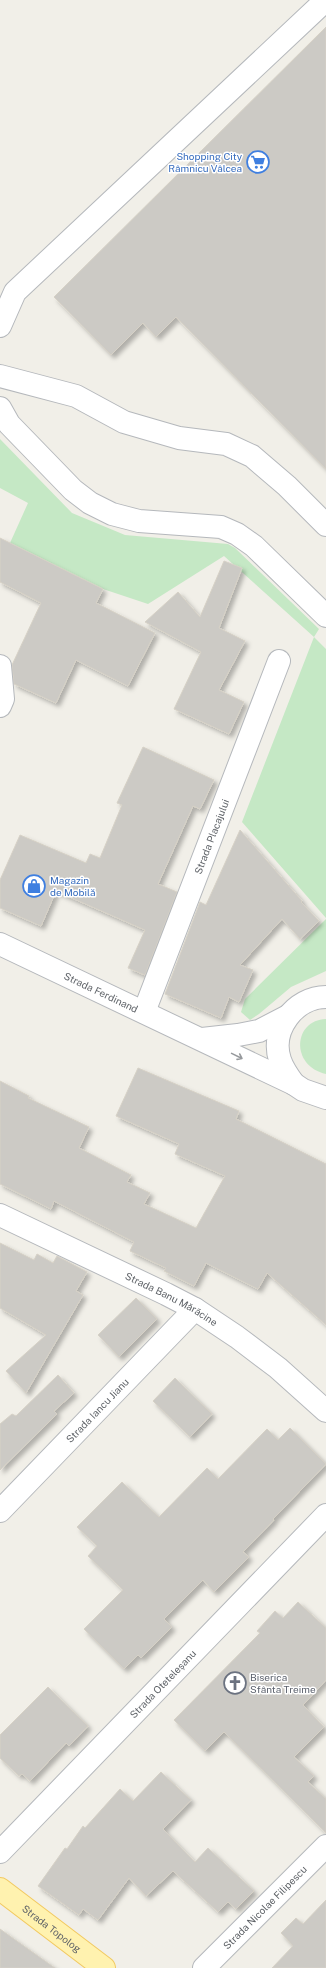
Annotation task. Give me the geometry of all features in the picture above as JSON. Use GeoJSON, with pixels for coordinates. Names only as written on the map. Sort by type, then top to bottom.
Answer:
{"type":"FeatureCollection","features":[{"type":"Feature","properties":{"kind":"main road","name":"Strada Topolog"},"geometry":{"type":"LineString","coordinates":[[0,1889],[104,1968]]}},
{"type":"Feature","properties":{"kind":"street"},"geometry":{"type":"LineString","coordinates":[[0,326],[15,292],[326,0]]}},
{"type":"Feature","properties":{"kind":"street"},"geometry":{"type":"LineString","coordinates":[[0,376],[76,396],[124,422],[179,438],[226,444],[252,456],[287,486],[326,525]]}},
{"type":"Feature","properties":{"kind":"street"},"geometry":{"type":"LineString","coordinates":[[0,408],[9,424],[73,490],[90,503],[112,514],[139,521],[221,527],[237,534],[254,546],[326,616]]}},
{"type":"Feature","properties":{"kind":"street","name":"Strada Placajului"},"geometry":{"type":"LineString","coordinates":[[144,1012],[279,661]]}},
{"type":"Feature","properties":{"kind":"street"},"geometry":{"type":"LineString","coordinates":[[0,666],[3,699],[0,706]]}},
{"type":"Feature","properties":{"kind":"street","name":"Strada Ferdinand"},"geometry":{"type":"LineString","coordinates":[[0,944],[294,1084],[303,1090],[325,1097]]}},
{"type":"Feature","properties":{"kind":"street","name":"Strada Ferdinand"},"geometry":{"type":"LineString","coordinates":[[294,1084],[285,1072],[279,1059],[278,1044],[281,1029],[288,1016],[296,1007],[324,996]]}},
{"type":"Feature","properties":{"kind":"street","name":"Strada Ferdinand"},"geometry":{"type":"LineString","coordinates":[[202,1040],[258,1031],[288,1016]]}},
{"type":"Feature","properties":{"kind":"street","name":"Strada Banu Mărăcine"},"geometry":{"type":"LineString","coordinates":[[0,1215],[195,1309],[237,1337],[278,1368],[326,1411]]}},
{"type":"Feature","properties":{"kind":"street","name":"Strada Iancu Jianu"},"geometry":{"type":"LineString","coordinates":[[0,1511],[195,1309]]}},
{"type":"Feature","properties":{"kind":"street","name":"Strada Oteteleșanu"},"geometry":{"type":"LineString","coordinates":[[0,1852],[326,1515]]}},
{"type":"Feature","properties":{"kind":"street","name":"Strada Nicolae Filipescu"},"geometry":{"type":"LineString","coordinates":[[204,1968],[326,1846]]}},
{"type":"Feature","properties":{"kind":"green space"},"geometry":{"type":"Polygon","coordinates":[[[0,439],[72,513],[125,535],[228,544],[235,548],[319,629],[314,637],[224,556],[148,604],[103,589],[10,543],[28,503],[0,488],[0,439]]]}},
{"type":"Feature","properties":{"kind":"green space"},"geometry":{"type":"Polygon","coordinates":[[[314,637],[326,649],[326,918],[242,822],[314,637]]]}},
{"type":"Feature","properties":{"kind":"green space"},"geometry":{"type":"Polygon","coordinates":[[[326,919],[326,971],[291,987],[250,1020],[241,1012],[245,999],[326,919]]]}},
{"type":"Feature","properties":{"kind":"green space"},"geometry":{"type":"Polygon","coordinates":[[[326,1019],[326,1074],[314,1069],[306,1062],[301,1053],[300,1044],[302,1035],[307,1027],[315,1021],[326,1019]]]}},
{"type":"Feature","properties":{"kind":"building","name":"Shopping City Râmnicu Vâlcea"},"geometry":{"type":"Polygon","coordinates":[[[326,27],[326,469],[176,317],[156,337],[143,323],[111,355],[54,297],[326,27]]]}},
{"type":"Feature","properties":{"kind":"building"},"geometry":{"type":"Polygon","coordinates":[[[0,538],[103,589],[96,603],[155,633],[128,686],[76,660],[56,703],[14,684],[12,665],[41,603],[0,582],[0,538]]]}},
{"type":"Feature","properties":{"kind":"building"},"geometry":{"type":"Polygon","coordinates":[[[224,561],[242,568],[219,628],[245,641],[219,690],[244,702],[229,734],[174,709],[201,652],[145,622],[178,592],[200,617],[224,561]]]}},
{"type":"Feature","properties":{"kind":"building"},"geometry":{"type":"Polygon","coordinates":[[[143,747],[214,780],[200,809],[193,806],[158,884],[177,892],[145,975],[128,968],[145,930],[56,891],[41,926],[0,908],[0,880],[20,835],[86,863],[90,854],[100,858],[122,805],[117,803],[143,747]]]}},
{"type":"Feature","properties":{"kind":"building"},"geometry":{"type":"Polygon","coordinates":[[[240,830],[319,921],[300,939],[282,919],[240,965],[253,970],[239,1002],[229,997],[221,1018],[165,994],[200,902],[206,905],[240,830]]]}},
{"type":"Feature","properties":{"kind":"building"},"geometry":{"type":"Polygon","coordinates":[[[138,1068],[239,1111],[236,1119],[326,1164],[326,1325],[267,1273],[258,1289],[206,1263],[194,1286],[164,1271],[166,1268],[130,1251],[134,1242],[54,1201],[51,1209],[0,1184],[0,1081],[29,1096],[28,1098],[89,1127],[79,1148],[131,1175],[127,1182],[150,1193],[144,1204],[196,1228],[225,1176],[175,1154],[179,1144],[116,1116],[138,1068]]]}},
{"type":"Feature","properties":{"kind":"building"},"geometry":{"type":"Polygon","coordinates":[[[0,1243],[34,1260],[37,1254],[53,1263],[57,1256],[87,1272],[76,1291],[83,1295],[26,1393],[6,1371],[46,1335],[0,1308],[0,1243]]]}},
{"type":"Feature","properties":{"kind":"building"},"geometry":{"type":"Polygon","coordinates":[[[136,1298],[157,1319],[119,1357],[98,1335],[136,1298]]]}},
{"type":"Feature","properties":{"kind":"building"},"geometry":{"type":"Polygon","coordinates":[[[58,1375],[74,1393],[54,1411],[57,1414],[0,1470],[0,1424],[12,1414],[16,1416],[58,1375]]]}},
{"type":"Feature","properties":{"kind":"building"},"geometry":{"type":"Polygon","coordinates":[[[175,1378],[212,1414],[190,1437],[153,1401],[175,1378]]]}},
{"type":"Feature","properties":{"kind":"building"},"geometry":{"type":"Polygon","coordinates":[[[290,1428],[326,1464],[243,1552],[249,1557],[214,1592],[203,1580],[164,1619],[172,1627],[141,1658],[138,1655],[124,1669],[84,1629],[123,1590],[88,1556],[97,1546],[77,1527],[122,1482],[159,1517],[207,1468],[218,1479],[267,1429],[278,1440],[290,1428]]]}},
{"type":"Feature","properties":{"kind":"building"},"geometry":{"type":"Polygon","coordinates":[[[298,1602],[326,1628],[326,1680],[303,1705],[324,1727],[294,1757],[314,1776],[308,1782],[326,1799],[326,1833],[224,1732],[205,1751],[174,1720],[260,1633],[257,1631],[275,1611],[283,1618],[298,1602]]]}},
{"type":"Feature","properties":{"kind":"building"},"geometry":{"type":"Polygon","coordinates":[[[48,1687],[88,1726],[69,1746],[66,1743],[30,1781],[22,1774],[19,1776],[0,1758],[0,1735],[48,1687]]]}},
{"type":"Feature","properties":{"kind":"building"},"geometry":{"type":"Polygon","coordinates":[[[161,1772],[191,1800],[163,1829],[195,1862],[208,1848],[254,1891],[236,1909],[228,1902],[218,1912],[173,1871],[146,1896],[129,1878],[98,1920],[83,1909],[79,1915],[38,1886],[83,1826],[85,1828],[120,1789],[133,1801],[161,1772]]]}},
{"type":"Feature","properties":{"kind":"building"},"geometry":{"type":"Polygon","coordinates":[[[326,1900],[326,1968],[272,1968],[293,1946],[281,1933],[296,1918],[303,1924],[326,1900]]]}},
{"type":"Feature","properties":{"kind":"building"},"geometry":{"type":"Polygon","coordinates":[[[0,1929],[55,1968],[0,1968],[0,1929]]]}},
{"type":"Feature","properties":{"kind":"place","name":"Shopping City Râmnicu Vâlcea"},"geometry":{"type":"Point","coordinates":[258,162]}},
{"type":"Feature","properties":{"kind":"place","name":"Magazin de Mobilă"},"geometry":{"type":"Point","coordinates":[34,886]}},
{"type":"Feature","properties":{"kind":"place","name":"Biserica Sfânta Treime"},"geometry":{"type":"Point","coordinates":[235,1683]}}]}
